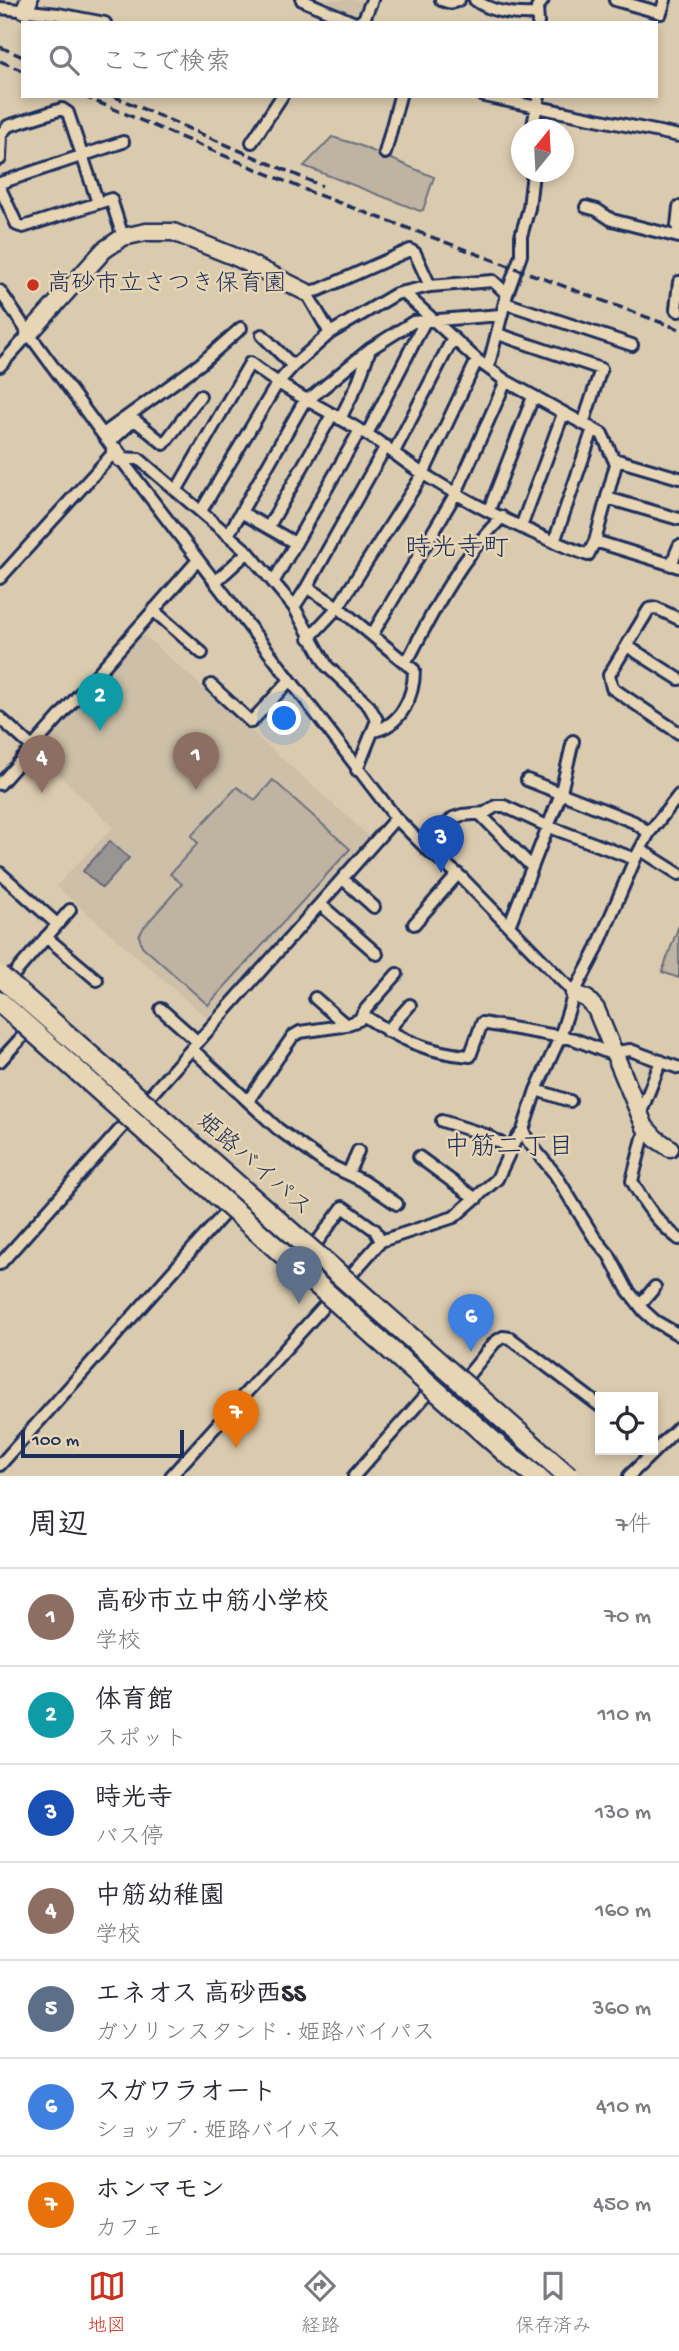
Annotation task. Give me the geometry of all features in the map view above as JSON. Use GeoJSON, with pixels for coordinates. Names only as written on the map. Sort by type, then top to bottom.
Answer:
{"type":"FeatureCollection","features":[{"type":"Feature","properties":{"kind":"highway","name":"姫路バイパス"},"geometry":{"type":"LineString","coordinates":[[5,978],[568,1476]]}},
{"type":"Feature","properties":{"kind":"highway","name":"姫路バイパス"},"geometry":{"type":"LineString","coordinates":[[0,1002],[495,1443],[536,1475]]}},
{"type":"Feature","properties":{"kind":"street"},"geometry":{"type":"LineString","coordinates":[[302,0],[352,21]]}},
{"type":"Feature","properties":{"kind":"street"},"geometry":{"type":"LineString","coordinates":[[360,21],[364,19],[372,0]]}},
{"type":"Feature","properties":{"kind":"street"},"geometry":{"type":"LineString","coordinates":[[441,0],[451,3],[459,0]]}},
{"type":"Feature","properties":{"kind":"street"},"geometry":{"type":"LineString","coordinates":[[475,0],[496,11],[537,19],[537,8],[543,0]]}},
{"type":"Feature","properties":{"kind":"street"},"geometry":{"type":"LineString","coordinates":[[615,0],[661,13],[665,0]]}},
{"type":"Feature","properties":{"kind":"street"},"geometry":{"type":"LineString","coordinates":[[0,8],[27,5],[96,21]]}},
{"type":"Feature","properties":{"kind":"street"},"geometry":{"type":"LineString","coordinates":[[252,142],[281,98]]}},
{"type":"Feature","properties":{"kind":"street"},"geometry":{"type":"LineString","coordinates":[[385,153],[399,98]]}},
{"type":"Feature","properties":{"kind":"street"},"geometry":{"type":"LineString","coordinates":[[502,98],[538,102],[679,136]]}},
{"type":"Feature","properties":{"kind":"street"},"geometry":{"type":"LineString","coordinates":[[0,159],[1,134],[8,126],[62,109],[68,113],[99,203]]}},
{"type":"Feature","properties":{"kind":"street"},"geometry":{"type":"LineString","coordinates":[[123,142],[0,186],[17,225],[23,227],[111,199],[123,237]]}},
{"type":"Feature","properties":{"kind":"street"},"geometry":{"type":"LineString","coordinates":[[488,368],[501,315],[521,255],[521,236],[529,208],[532,182]]}},
{"type":"Feature","properties":{"kind":"street"},"geometry":{"type":"LineString","coordinates":[[679,207],[679,231]]}},
{"type":"Feature","properties":{"kind":"street"},"geometry":{"type":"LineString","coordinates":[[586,208],[597,210],[612,220],[679,237]]}},
{"type":"Feature","properties":{"kind":"street"},"geometry":{"type":"LineString","coordinates":[[0,366],[104,250],[123,237],[146,232],[173,232],[238,258],[306,292],[330,333]]}},
{"type":"Feature","properties":{"kind":"street"},"geometry":{"type":"LineString","coordinates":[[306,292],[318,290],[410,250],[415,253],[430,285]]}},
{"type":"Feature","properties":{"kind":"street"},"geometry":{"type":"LineString","coordinates":[[201,511],[277,384],[293,366],[330,333],[396,294],[430,285],[493,281],[506,299],[632,345]]}},
{"type":"Feature","properties":{"kind":"street"},"geometry":{"type":"LineString","coordinates":[[679,282],[676,309],[679,310]]}},
{"type":"Feature","properties":{"kind":"street"},"geometry":{"type":"LineString","coordinates":[[0,292],[198,560],[397,818],[425,847],[458,874],[574,993],[587,999],[596,1009],[639,1117],[649,1133],[675,1150]]}},
{"type":"Feature","properties":{"kind":"street"},"geometry":{"type":"LineString","coordinates":[[176,491],[250,363],[277,384],[364,432],[423,474],[456,493],[521,527],[588,555],[595,541],[616,464],[601,434],[506,381],[429,321],[403,292]]}},
{"type":"Feature","properties":{"kind":"street"},"geometry":{"type":"LineString","coordinates":[[228,535],[305,400],[370,349],[413,322],[501,315]]}},
{"type":"Feature","properties":{"kind":"street"},"geometry":{"type":"LineString","coordinates":[[274,581],[429,321]]}},
{"type":"Feature","properties":{"kind":"street"},"geometry":{"type":"LineString","coordinates":[[112,446],[241,328]]}},
{"type":"Feature","properties":{"kind":"street"},"geometry":{"type":"LineString","coordinates":[[498,334],[601,369],[588,426],[554,542]]}},
{"type":"Feature","properties":{"kind":"street"},"geometry":{"type":"LineString","coordinates":[[262,335],[293,366]]}},
{"type":"Feature","properties":{"kind":"street"},"geometry":{"type":"LineString","coordinates":[[293,607],[390,449],[453,338]]}},
{"type":"Feature","properties":{"kind":"street"},"geometry":{"type":"LineString","coordinates":[[269,526],[361,376],[370,349]]}},
{"type":"Feature","properties":{"kind":"street"},"geometry":{"type":"LineString","coordinates":[[309,638],[338,607],[423,474],[477,360]]}},
{"type":"Feature","properties":{"kind":"street"},"geometry":{"type":"LineString","coordinates":[[372,635],[456,493],[506,381]]}},
{"type":"Feature","properties":{"kind":"street"},"geometry":{"type":"LineString","coordinates":[[0,578],[133,421],[164,444],[200,396]]}},
{"type":"Feature","properties":{"kind":"street"},"geometry":{"type":"LineString","coordinates":[[489,510],[533,397]]}},
{"type":"Feature","properties":{"kind":"street"},"geometry":{"type":"LineString","coordinates":[[521,527],[563,414]]}},
{"type":"Feature","properties":{"kind":"street"},"geometry":{"type":"LineString","coordinates":[[112,446],[139,459],[248,552],[293,607],[327,666],[369,706],[377,720],[358,770]]}},
{"type":"Feature","properties":{"kind":"street"},"geometry":{"type":"LineString","coordinates":[[614,459],[679,478]]}},
{"type":"Feature","properties":{"kind":"street"},"geometry":{"type":"LineString","coordinates":[[607,498],[679,519]]}},
{"type":"Feature","properties":{"kind":"street"},"geometry":{"type":"LineString","coordinates":[[241,512],[295,543]]}},
{"type":"Feature","properties":{"kind":"street"},"geometry":{"type":"LineString","coordinates":[[404,661],[411,654],[442,593],[482,537],[502,517]]}},
{"type":"Feature","properties":{"kind":"street"},"geometry":{"type":"LineString","coordinates":[[595,541],[675,566],[679,546]]}},
{"type":"Feature","properties":{"kind":"street"},"geometry":{"type":"LineString","coordinates":[[215,582],[248,552]]}},
{"type":"Feature","properties":{"kind":"street"},"geometry":{"type":"LineString","coordinates":[[0,784],[198,560]]}},
{"type":"Feature","properties":{"kind":"street"},"geometry":{"type":"LineString","coordinates":[[307,587],[338,607],[414,670],[414,681],[407,702],[395,722],[384,729],[373,731]]}},
{"type":"Feature","properties":{"kind":"street"},"geometry":{"type":"LineString","coordinates":[[679,620],[656,608],[649,609],[608,675],[612,688],[679,733]]}},
{"type":"Feature","properties":{"kind":"street"},"geometry":{"type":"LineString","coordinates":[[153,610],[202,653]]}},
{"type":"Feature","properties":{"kind":"street"},"geometry":{"type":"LineString","coordinates":[[182,635],[190,625]]}},
{"type":"Feature","properties":{"kind":"street"},"geometry":{"type":"LineString","coordinates":[[627,646],[679,679]]}},
{"type":"Feature","properties":{"kind":"street"},"geometry":{"type":"LineString","coordinates":[[211,685],[251,722],[290,680]]}},
{"type":"Feature","properties":{"kind":"street"},"geometry":{"type":"LineString","coordinates":[[0,718],[32,747]]}},
{"type":"Feature","properties":{"kind":"street"},"geometry":{"type":"LineString","coordinates":[[509,926],[560,794],[573,741]]}},
{"type":"Feature","properties":{"kind":"street"},"geometry":{"type":"LineString","coordinates":[[527,780],[634,822],[649,833]]}},
{"type":"Feature","properties":{"kind":"street"},"geometry":{"type":"LineString","coordinates":[[343,1284],[381,1241],[454,1217],[497,1179],[523,1130],[536,1090],[560,1037],[574,993],[596,953],[638,854],[649,833],[679,795]]}},
{"type":"Feature","properties":{"kind":"street"},"geometry":{"type":"LineString","coordinates":[[425,847],[453,818],[480,814],[496,806],[504,806],[547,827],[638,854],[679,874]]}},
{"type":"Feature","properties":{"kind":"street"},"geometry":{"type":"LineString","coordinates":[[480,814],[531,866]]}},
{"type":"Feature","properties":{"kind":"street"},"geometry":{"type":"LineString","coordinates":[[0,1264],[133,1115],[142,1114],[142,1105],[397,818]]}},
{"type":"Feature","properties":{"kind":"street"},"geometry":{"type":"LineString","coordinates":[[0,873],[57,924]]}},
{"type":"Feature","properties":{"kind":"street"},"geometry":{"type":"LineString","coordinates":[[414,924],[458,874]]}},
{"type":"Feature","properties":{"kind":"street"},"geometry":{"type":"LineString","coordinates":[[343,879],[374,907]]}},
{"type":"Feature","properties":{"kind":"street"},"geometry":{"type":"LineString","coordinates":[[417,901],[427,909]]}},
{"type":"Feature","properties":{"kind":"street"},"geometry":{"type":"LineString","coordinates":[[320,905],[370,941],[377,954]]}},
{"type":"Feature","properties":{"kind":"street"},"geometry":{"type":"LineString","coordinates":[[5,978],[70,911]]}},
{"type":"Feature","properties":{"kind":"street"},"geometry":{"type":"LineString","coordinates":[[46,937],[97,980]]}},
{"type":"Feature","properties":{"kind":"street"},"geometry":{"type":"LineString","coordinates":[[248,1101],[293,1036],[300,1032],[346,1025],[359,1020],[397,974]]}},
{"type":"Feature","properties":{"kind":"street"},"geometry":{"type":"LineString","coordinates":[[315,998],[346,1025]]}},
{"type":"Feature","properties":{"kind":"street"},"geometry":{"type":"LineString","coordinates":[[387,1031],[410,1005]]}},
{"type":"Feature","properties":{"kind":"street"},"geometry":{"type":"LineString","coordinates":[[161,1009],[278,1129],[324,1163],[363,1181],[397,1204]]}},
{"type":"Feature","properties":{"kind":"street"},"geometry":{"type":"LineString","coordinates":[[363,1016],[387,1031],[426,1049],[470,1056],[482,1023],[560,1037],[589,1044],[609,1053],[630,1050],[679,1068]]}},
{"type":"Feature","properties":{"kind":"street"},"geometry":{"type":"LineString","coordinates":[[0,1061],[32,1025]]}},
{"type":"Feature","properties":{"kind":"street"},"geometry":{"type":"LineString","coordinates":[[639,1117],[661,1061]]}},
{"type":"Feature","properties":{"kind":"street"},"geometry":{"type":"LineString","coordinates":[[536,1090],[570,1101]]}},
{"type":"Feature","properties":{"kind":"street"},"geometry":{"type":"LineString","coordinates":[[442,1121],[486,1135],[511,1149]]}},
{"type":"Feature","properties":{"kind":"street"},"geometry":{"type":"LineString","coordinates":[[523,1130],[527,1141],[555,1174],[594,1237],[610,1255],[627,1289],[655,1321],[679,1335]]}},
{"type":"Feature","properties":{"kind":"street"},"geometry":{"type":"LineString","coordinates":[[649,1133],[643,1138],[632,1181],[659,1223],[679,1240]]}},
{"type":"Feature","properties":{"kind":"street"},"geometry":{"type":"LineString","coordinates":[[348,1174],[358,1151]]}},
{"type":"Feature","properties":{"kind":"street"},"geometry":{"type":"LineString","coordinates":[[419,1157],[476,1199]]}},
{"type":"Feature","properties":{"kind":"street"},"geometry":{"type":"LineString","coordinates":[[0,1465],[234,1203]]}},
{"type":"Feature","properties":{"kind":"street"},"geometry":{"type":"LineString","coordinates":[[309,1254],[343,1207],[375,1230],[381,1241]]}},
{"type":"Feature","properties":{"kind":"street"},"geometry":{"type":"LineString","coordinates":[[639,1304],[655,1287]]}},
{"type":"Feature","properties":{"kind":"street"},"geometry":{"type":"LineString","coordinates":[[172,1476],[335,1294]]}},
{"type":"Feature","properties":{"kind":"street"},"geometry":{"type":"LineString","coordinates":[[460,1387],[495,1342],[503,1337],[510,1338],[595,1402]]}},
{"type":"Feature","properties":{"kind":"street"},"geometry":{"type":"LineString","coordinates":[[354,1476],[437,1383]]}},
{"type":"Feature","properties":{"kind":"street"},"geometry":{"type":"LineString","coordinates":[[629,1476],[679,1427]]}},
{"type":"Feature","properties":{"kind":"street"},"geometry":{"type":"LineString","coordinates":[[658,1439],[665,1440]]}},
{"type":"Feature","properties":{"kind":"shaded area"},"geometry":{"type":"Polygon","coordinates":[[[321,0],[366,0],[360,16],[321,0]]]}},
{"type":"Feature","properties":{"kind":"shaded area"},"geometry":{"type":"Polygon","coordinates":[[[332,137],[356,144],[434,177],[423,210],[304,166],[332,137]]]}},
{"type":"Feature","properties":{"kind":"shaded area"},"geometry":{"type":"Polygon","coordinates":[[[142,633],[371,838],[207,1018],[56,886],[113,827],[36,753],[142,633]]]}},
{"type":"Feature","properties":{"kind":"shaded area"},"geometry":{"type":"Polygon","coordinates":[[[273,780],[350,849],[208,1005],[142,946],[139,936],[182,884],[170,874],[198,843],[191,836],[237,787],[255,800],[273,780]]]}},
{"type":"Feature","properties":{"kind":"shaded area"},"geometry":{"type":"Polygon","coordinates":[[[110,841],[129,858],[102,888],[83,871],[110,841]]]}},
{"type":"Feature","properties":{"kind":"shaded area"},"geometry":{"type":"Polygon","coordinates":[[[679,925],[679,978],[662,972],[679,925]]]}},
{"type":"Feature","properties":{"kind":"railway"},"geometry":{"type":"LineString","coordinates":[[0,47],[21,56]]}},
{"type":"Feature","properties":{"kind":"railway"},"geometry":{"type":"LineString","coordinates":[[0,61],[21,70]]}},
{"type":"Feature","properties":{"kind":"railway"},"geometry":{"type":"LineString","coordinates":[[88,98],[313,193],[679,329]]}},
{"type":"Feature","properties":{"kind":"railway"},"geometry":{"type":"LineString","coordinates":[[118,98],[322,186]]}},
{"type":"Feature","properties":{"kind":"place","name":"高砂市立さつき保育園"},"geometry":{"type":"Point","coordinates":[33,285]}},
{"type":"Feature","properties":{"kind":"place","name":"体育館"},"geometry":{"type":"Point","coordinates":[100,731]}},
{"type":"Feature","properties":{"kind":"place","name":"高砂市立中筋小学校"},"geometry":{"type":"Point","coordinates":[196,790]}},
{"type":"Feature","properties":{"kind":"place","name":"中筋幼稚園"},"geometry":{"type":"Point","coordinates":[42,793]}},
{"type":"Feature","properties":{"kind":"place","name":"時光寺"},"geometry":{"type":"Point","coordinates":[441,873]}},
{"type":"Feature","properties":{"kind":"place","name":"エネオス 高砂西SS"},"geometry":{"type":"Point","coordinates":[299,1304]}},
{"type":"Feature","properties":{"kind":"place","name":"スガワラオート"},"geometry":{"type":"Point","coordinates":[471,1352]}},
{"type":"Feature","properties":{"kind":"place","name":"ホンマモン"},"geometry":{"type":"Point","coordinates":[236,1448]}},
{"type":"Feature","properties":{"kind":"district","name":"時光寺町"},"geometry":{"type":"Point","coordinates":[457,550]}},
{"type":"Feature","properties":{"kind":"district","name":"中筋二丁目"},"geometry":{"type":"Point","coordinates":[509,1149]}}]}
